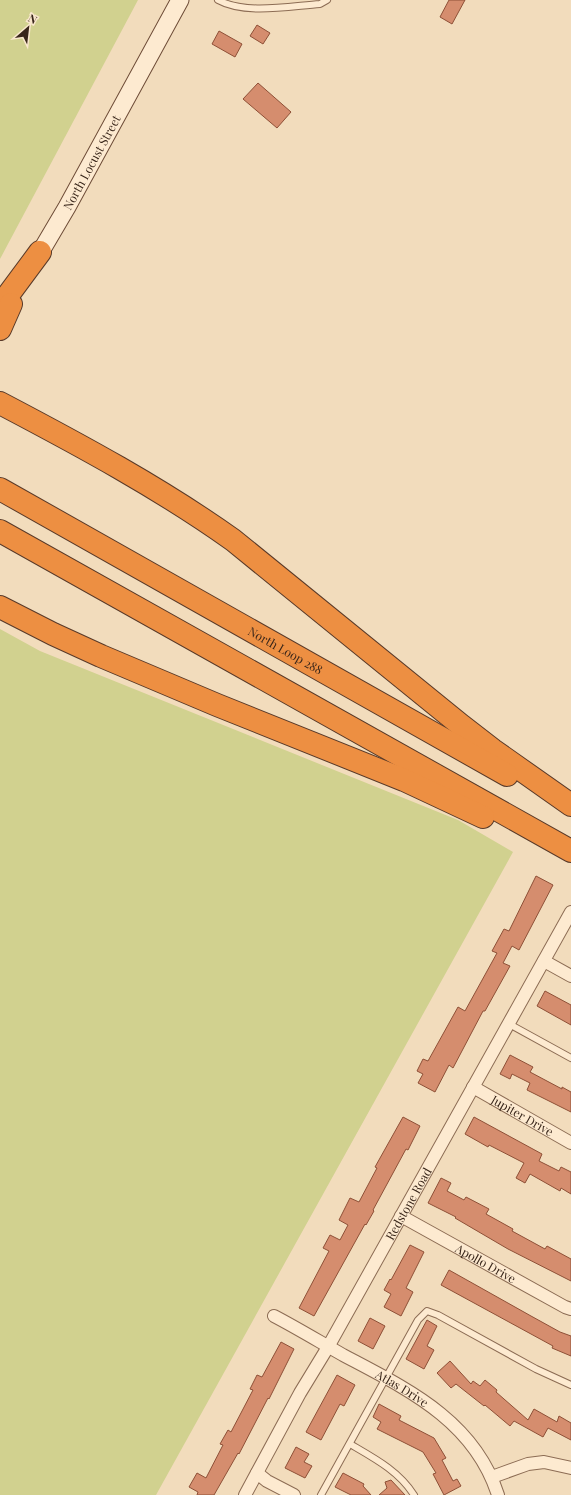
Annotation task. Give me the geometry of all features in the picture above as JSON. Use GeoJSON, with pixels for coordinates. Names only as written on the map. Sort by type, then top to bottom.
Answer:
{"type":"FeatureCollection","features":[{"type":"Feature","properties":{"kind":"highway"},"geometry":{"type":"LineString","coordinates":[[0,329],[4,311],[40,252]]}},
{"type":"Feature","properties":{"kind":"highway"},"geometry":{"type":"LineString","coordinates":[[5,403],[203,518],[462,726],[493,750],[571,805]]}},
{"type":"Feature","properties":{"kind":"highway","name":"North Loop 288"},"geometry":{"type":"LineString","coordinates":[[0,489],[447,742],[571,810]]}},
{"type":"Feature","properties":{"kind":"highway"},"geometry":{"type":"LineString","coordinates":[[0,531],[571,851]]}},
{"type":"Feature","properties":{"kind":"highway"},"geometry":{"type":"LineString","coordinates":[[0,607],[53,634],[156,679],[431,792],[571,863]]}},
{"type":"Feature","properties":{"kind":"main road","name":"North Locust Street"},"geometry":{"type":"LineString","coordinates":[[40,252],[67,207],[180,0]]}},
{"type":"Feature","properties":{"kind":"street","name":"Redstone Road"},"geometry":{"type":"LineString","coordinates":[[245,1495],[300,1393],[328,1347],[571,912]]}},
{"type":"Feature","properties":{"kind":"street"},"geometry":{"type":"LineString","coordinates":[[544,961],[571,976]]}},
{"type":"Feature","properties":{"kind":"street","name":"Jupiter Drive"},"geometry":{"type":"LineString","coordinates":[[473,1088],[571,1143]]}},
{"type":"Feature","properties":{"kind":"street","name":"Apollo Drive"},"geometry":{"type":"LineString","coordinates":[[401,1216],[571,1309]]}},
{"type":"Feature","properties":{"kind":"street","name":"Atlas Drive"},"geometry":{"type":"LineString","coordinates":[[274,1316],[386,1378],[420,1398],[442,1414],[465,1436],[480,1457],[492,1477],[498,1495]]}},
{"type":"Feature","properties":{"kind":"street"},"geometry":{"type":"LineString","coordinates":[[492,1477],[528,1464],[539,1462],[571,1468]]}},
{"type":"Feature","properties":{"kind":"street"},"geometry":{"type":"LineString","coordinates":[[258,1473],[267,1481],[294,1495]]}},
{"type":"Feature","properties":{"kind":"lane"},"geometry":{"type":"LineString","coordinates":[[218,0],[238,8],[270,8],[320,4],[327,0]]}},
{"type":"Feature","properties":{"kind":"lane"},"geometry":{"type":"LineString","coordinates":[[508,1024],[571,1058]]}},
{"type":"Feature","properties":{"kind":"lane"},"geometry":{"type":"LineString","coordinates":[[321,1495],[418,1320],[427,1311],[438,1315],[536,1369],[571,1385]]}},
{"type":"Feature","properties":{"kind":"lane"},"geometry":{"type":"LineString","coordinates":[[350,1444],[382,1462],[408,1486],[414,1495]]}},
{"type":"Feature","properties":{"kind":"green space"},"geometry":{"type":"Polygon","coordinates":[[[0,0],[138,0],[0,259],[0,0]]]}},
{"type":"Feature","properties":{"kind":"green space"},"geometry":{"type":"Polygon","coordinates":[[[0,629],[40,651],[458,820],[513,852],[156,1495],[0,1495],[0,629]]]}},
{"type":"Feature","properties":{"kind":"building"},"geometry":{"type":"Polygon","coordinates":[[[449,0],[465,0],[452,24],[440,17],[449,0]]]}},
{"type":"Feature","properties":{"kind":"building"},"geometry":{"type":"Polygon","coordinates":[[[257,25],[270,33],[263,44],[250,36],[257,25]]]}},
{"type":"Feature","properties":{"kind":"building"},"geometry":{"type":"Polygon","coordinates":[[[219,31],[242,44],[235,57],[212,44],[219,31]]]}},
{"type":"Feature","properties":{"kind":"building"},"geometry":{"type":"Polygon","coordinates":[[[258,83],[291,112],[277,128],[243,99],[258,83]]]}},
{"type":"Feature","properties":{"kind":"building"},"geometry":{"type":"Polygon","coordinates":[[[536,876],[553,885],[519,950],[512,946],[503,963],[510,966],[485,1011],[483,1011],[453,1068],[449,1065],[435,1092],[418,1083],[423,1074],[417,1071],[423,1059],[428,1061],[458,1007],[465,1011],[497,953],[492,951],[504,929],[509,931],[536,876]]]}},
{"type":"Feature","properties":{"kind":"building"},"geometry":{"type":"Polygon","coordinates":[[[545,991],[571,1005],[571,1025],[537,1006],[545,991]]]}},
{"type":"Feature","properties":{"kind":"building"},"geometry":{"type":"Polygon","coordinates":[[[510,1055],[533,1067],[530,1072],[562,1089],[562,1087],[571,1092],[571,1112],[527,1090],[530,1083],[512,1074],[510,1079],[500,1074],[510,1055]]]}},
{"type":"Feature","properties":{"kind":"building"},"geometry":{"type":"Polygon","coordinates":[[[403,1117],[420,1126],[408,1150],[406,1149],[373,1210],[374,1211],[366,1225],[365,1224],[314,1316],[299,1308],[329,1251],[323,1248],[330,1235],[340,1240],[348,1225],[339,1220],[350,1198],[359,1202],[377,1168],[375,1167],[403,1117]]]}},
{"type":"Feature","properties":{"kind":"building"},"geometry":{"type":"Polygon","coordinates":[[[474,1117],[542,1154],[539,1161],[559,1171],[561,1167],[571,1172],[571,1194],[561,1188],[560,1191],[530,1174],[525,1183],[516,1178],[524,1163],[489,1145],[488,1147],[465,1134],[474,1117]]]}},
{"type":"Feature","properties":{"kind":"building"},"geometry":{"type":"Polygon","coordinates":[[[441,1178],[451,1183],[447,1191],[464,1200],[466,1197],[489,1209],[486,1214],[513,1229],[512,1231],[545,1249],[547,1246],[571,1259],[571,1281],[508,1249],[455,1218],[456,1217],[428,1203],[441,1178]]]}},
{"type":"Feature","properties":{"kind":"building"},"geometry":{"type":"Polygon","coordinates":[[[410,1245],[424,1252],[406,1288],[413,1292],[401,1316],[384,1307],[391,1294],[384,1290],[410,1245]]]}},
{"type":"Feature","properties":{"kind":"building"},"geometry":{"type":"Polygon","coordinates":[[[449,1270],[560,1332],[571,1336],[571,1356],[552,1348],[553,1346],[441,1285],[449,1270]]]}},
{"type":"Feature","properties":{"kind":"building"},"geometry":{"type":"Polygon","coordinates":[[[370,1318],[385,1326],[373,1349],[358,1341],[370,1318]]]}},
{"type":"Feature","properties":{"kind":"building"},"geometry":{"type":"Polygon","coordinates":[[[427,1320],[437,1326],[427,1346],[434,1350],[424,1369],[406,1359],[427,1320]]]}},
{"type":"Feature","properties":{"kind":"building"},"geometry":{"type":"Polygon","coordinates":[[[281,1342],[294,1349],[239,1454],[238,1453],[214,1495],[197,1495],[198,1492],[189,1487],[197,1473],[206,1478],[223,1445],[220,1444],[228,1430],[231,1432],[253,1390],[250,1389],[257,1375],[262,1377],[281,1342]]]}},
{"type":"Feature","properties":{"kind":"building"},"geometry":{"type":"Polygon","coordinates":[[[450,1361],[471,1384],[473,1381],[480,1386],[485,1380],[497,1390],[496,1392],[528,1420],[534,1409],[557,1422],[559,1416],[571,1423],[571,1440],[548,1428],[543,1437],[514,1421],[510,1426],[485,1405],[484,1406],[456,1384],[451,1388],[437,1373],[450,1361]]]}},
{"type":"Feature","properties":{"kind":"building"},"geometry":{"type":"Polygon","coordinates":[[[337,1375],[355,1385],[344,1406],[340,1404],[321,1440],[306,1432],[337,1375]]]}},
{"type":"Feature","properties":{"kind":"building"},"geometry":{"type":"Polygon","coordinates":[[[379,1404],[401,1416],[399,1420],[434,1438],[446,1458],[442,1460],[453,1481],[457,1479],[461,1486],[444,1495],[433,1474],[436,1473],[423,1452],[377,1429],[381,1422],[373,1417],[379,1404]]]}},
{"type":"Feature","properties":{"kind":"building"},"geometry":{"type":"Polygon","coordinates":[[[296,1447],[309,1454],[304,1462],[312,1466],[305,1478],[285,1468],[296,1447]]]}},
{"type":"Feature","properties":{"kind":"building"},"geometry":{"type":"Polygon","coordinates":[[[343,1473],[364,1484],[363,1486],[371,1495],[351,1495],[335,1487],[343,1473]]]}},
{"type":"Feature","properties":{"kind":"building"},"geometry":{"type":"Polygon","coordinates":[[[391,1480],[405,1495],[379,1495],[387,1488],[385,1482],[391,1480]]]}}]}
